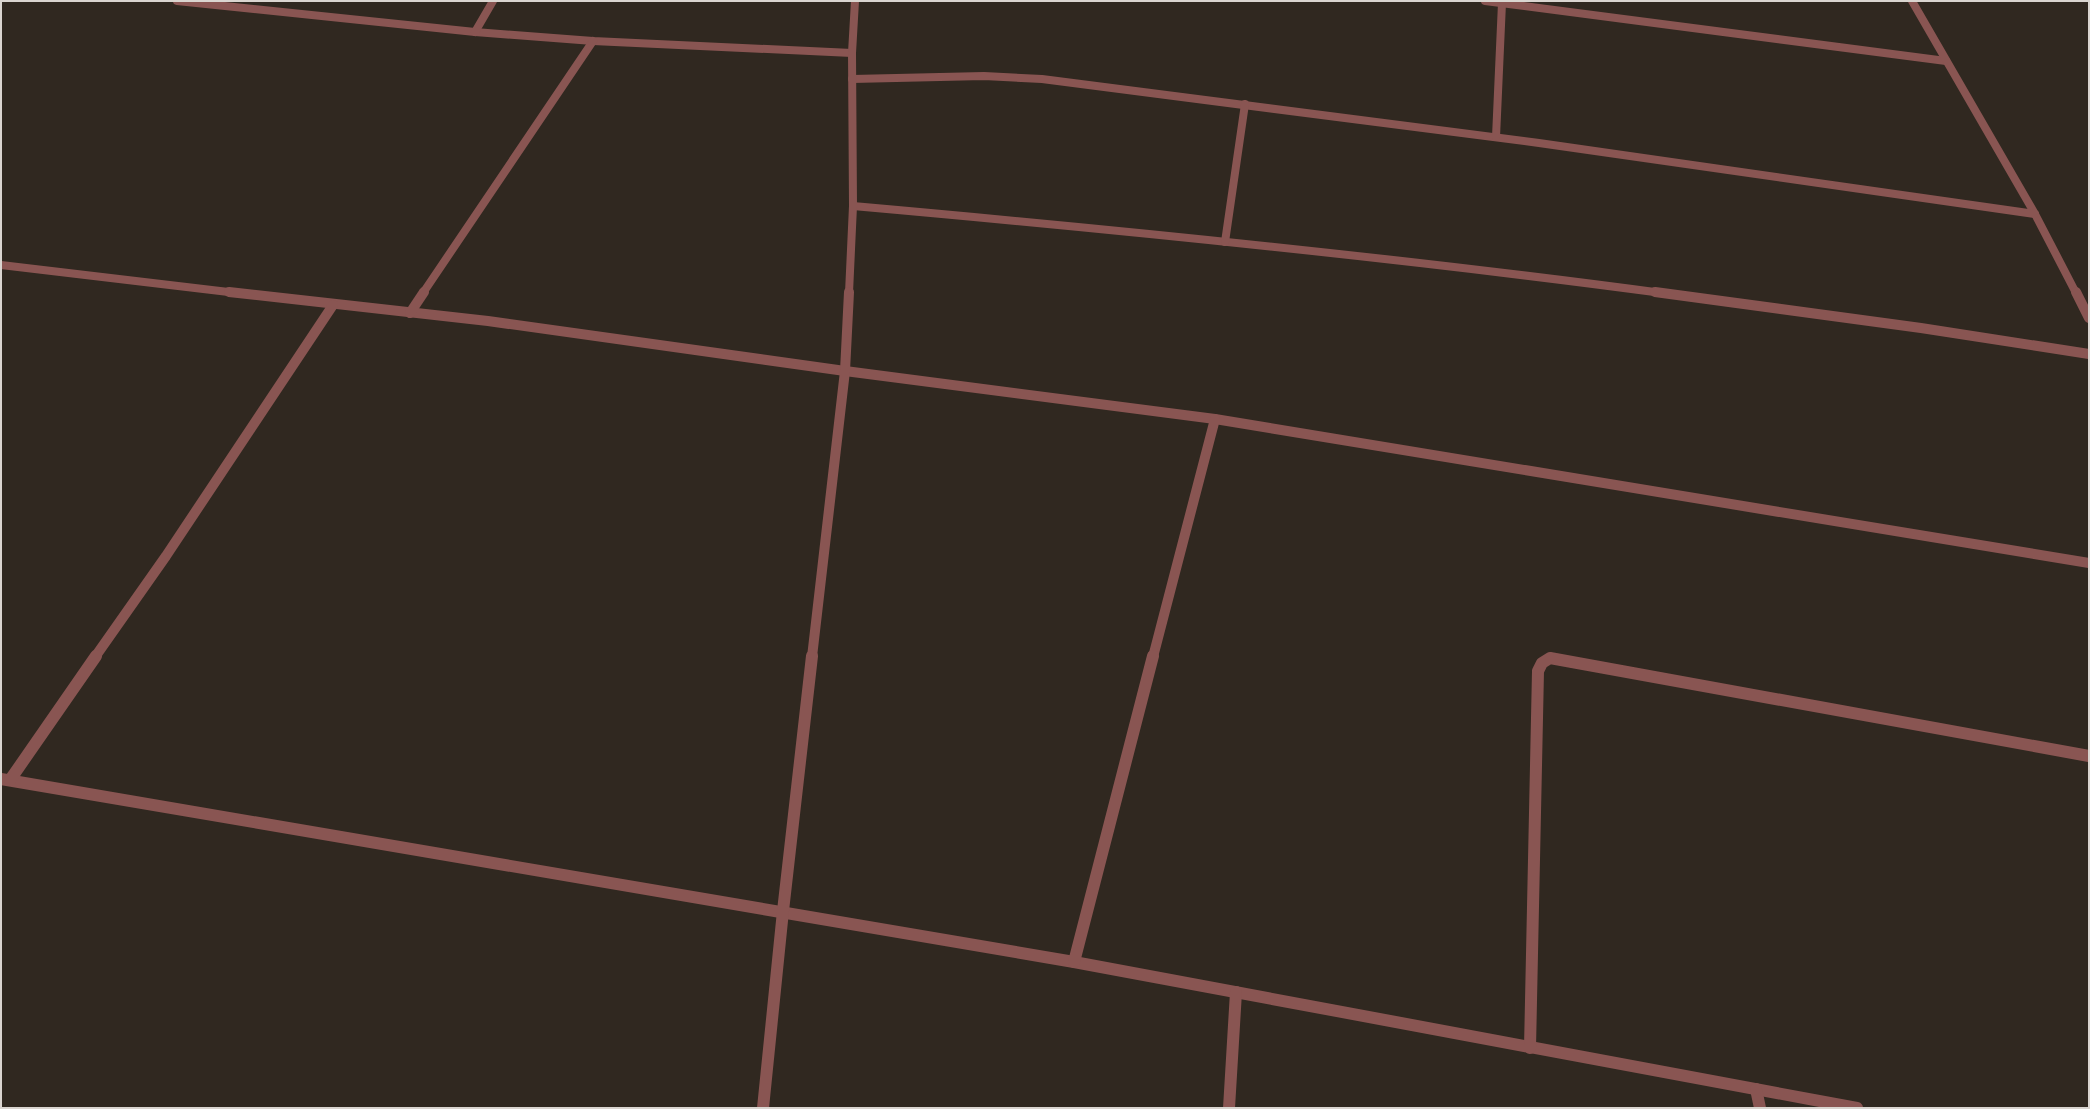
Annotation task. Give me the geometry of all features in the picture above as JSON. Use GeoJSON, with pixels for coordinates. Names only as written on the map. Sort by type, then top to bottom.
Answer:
{"type":"FeatureCollection","features":[{"type":"Feature","properties":{"kind":"street"},"geometry":{"type":"LineString","coordinates":[[177,1],[475,32],[593,41],[852,53]]}},
{"type":"Feature","properties":{"kind":"street"},"geometry":{"type":"LineString","coordinates":[[475,32],[492,1]]}},
{"type":"Feature","properties":{"kind":"street"},"geometry":{"type":"LineString","coordinates":[[763,1108],[783,911],[846,371],[853,206],[852,53],[855,1]]}},
{"type":"Feature","properties":{"kind":"street"},"geometry":{"type":"LineString","coordinates":[[1485,1],[1946,61]]}},
{"type":"Feature","properties":{"kind":"street"},"geometry":{"type":"LineString","coordinates":[[1912,1],[2036,214],[2089,318]]}},
{"type":"Feature","properties":{"kind":"street"},"geometry":{"type":"LineString","coordinates":[[1496,137],[1502,3]]}},
{"type":"Feature","properties":{"kind":"street"},"geometry":{"type":"LineString","coordinates":[[410,313],[593,41]]}},
{"type":"Feature","properties":{"kind":"street"},"geometry":{"type":"LineString","coordinates":[[852,79],[984,76],[1042,79],[1496,137],[1818,181],[2036,214]]}},
{"type":"Feature","properties":{"kind":"street"},"geometry":{"type":"LineString","coordinates":[[1225,242],[1246,104]]}},
{"type":"Feature","properties":{"kind":"street"},"geometry":{"type":"LineString","coordinates":[[853,206],[1225,242],[1480,269],[1914,327],[2089,354]]}},
{"type":"Feature","properties":{"kind":"street"},"geometry":{"type":"LineString","coordinates":[[1,264],[332,305],[488,321],[846,371],[1215,419],[2089,563]]}},
{"type":"Feature","properties":{"kind":"street"},"geometry":{"type":"LineString","coordinates":[[332,305],[166,556],[5,779],[1074,962],[1857,1108]]}},
{"type":"Feature","properties":{"kind":"street"},"geometry":{"type":"LineString","coordinates":[[1074,962],[1215,419]]}},
{"type":"Feature","properties":{"kind":"street"},"geometry":{"type":"LineString","coordinates":[[1530,1048],[1538,671],[1542,663],[1550,658],[2089,756]]}},
{"type":"Feature","properties":{"kind":"street"},"geometry":{"type":"LineString","coordinates":[[1229,1108],[1236,992]]}},
{"type":"Feature","properties":{"kind":"street"},"geometry":{"type":"LineString","coordinates":[[1756,1089],[1760,1108]]}}]}
